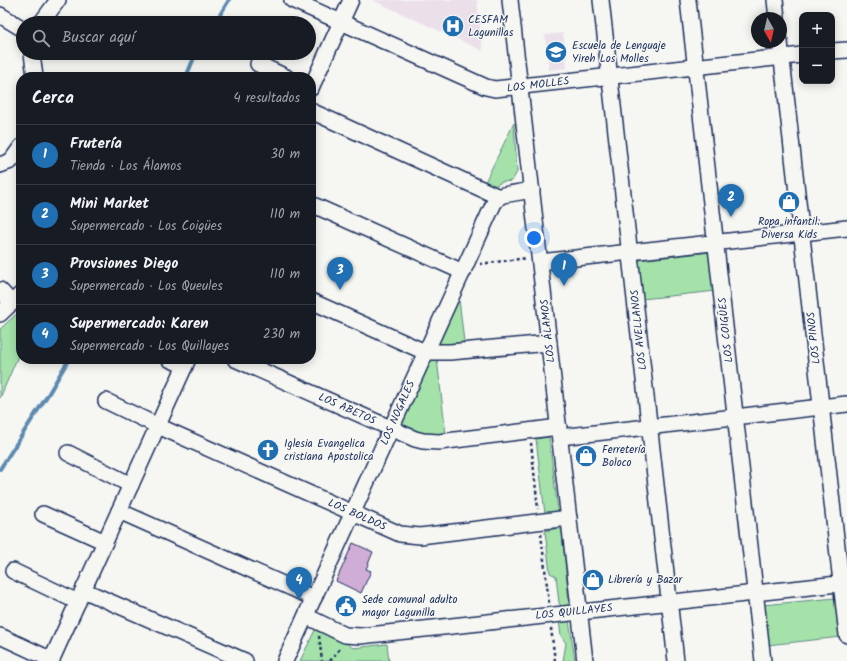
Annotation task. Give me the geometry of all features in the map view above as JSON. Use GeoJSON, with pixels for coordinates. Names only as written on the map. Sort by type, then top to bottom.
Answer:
{"type":"FeatureCollection","features":[{"type":"Feature","properties":{"kind":"street"},"geometry":{"type":"LineString","coordinates":[[46,16],[58,0]]}},
{"type":"Feature","properties":{"kind":"street","name":"LOS MOLLES"},"geometry":{"type":"LineString","coordinates":[[292,0],[486,87],[499,89],[799,55]]}},
{"type":"Feature","properties":{"kind":"street"},"geometry":{"type":"LineString","coordinates":[[316,77],[351,0]]}},
{"type":"Feature","properties":{"kind":"street","name":"LOS ÁLAMOS"},"geometry":{"type":"LineString","coordinates":[[510,0],[585,661]]}},
{"type":"Feature","properties":{"kind":"street","name":"LOS AVELLANOS"},"geometry":{"type":"LineString","coordinates":[[601,0],[608,77],[630,252],[676,661]]}},
{"type":"Feature","properties":{"kind":"street","name":"LOS COIGÜES"},"geometry":{"type":"LineString","coordinates":[[688,0],[694,67],[716,243],[763,661]]}},
{"type":"Feature","properties":{"kind":"street"},"geometry":{"type":"LineString","coordinates":[[776,0],[777,12]]}},
{"type":"Feature","properties":{"kind":"street"},"geometry":{"type":"LineString","coordinates":[[1,20],[16,25]]}},
{"type":"Feature","properties":{"kind":"street","name":"LOS PINOS"},"geometry":{"type":"LineString","coordinates":[[781,48],[821,407],[844,583],[847,635]]}},
{"type":"Feature","properties":{"kind":"street"},"geometry":{"type":"LineString","coordinates":[[835,51],[847,50]]}},
{"type":"Feature","properties":{"kind":"street"},"geometry":{"type":"LineString","coordinates":[[33,60],[34,72]]}},
{"type":"Feature","properties":{"kind":"street"},"geometry":{"type":"LineString","coordinates":[[258,64],[275,72]]}},
{"type":"Feature","properties":{"kind":"street"},"geometry":{"type":"LineString","coordinates":[[316,113],[499,197],[510,193],[532,190]]}},
{"type":"Feature","properties":{"kind":"street"},"geometry":{"type":"LineString","coordinates":[[0,164],[11,160],[16,154]]}},
{"type":"Feature","properties":{"kind":"street","name":"LOS NOGALES"},"geometry":{"type":"LineString","coordinates":[[285,661],[311,619],[314,598],[425,352],[494,204],[499,197]]}},
{"type":"Feature","properties":{"kind":"street"},"geometry":{"type":"LineString","coordinates":[[316,206],[464,269]]}},
{"type":"Feature","properties":{"kind":"street"},"geometry":{"type":"LineString","coordinates":[[540,260],[630,252],[847,228]]}},
{"type":"Feature","properties":{"kind":"street"},"geometry":{"type":"LineString","coordinates":[[0,290],[16,298],[0,314]]}},
{"type":"Feature","properties":{"kind":"street"},"geometry":{"type":"LineString","coordinates":[[316,303],[425,352],[450,352],[549,343]]}},
{"type":"Feature","properties":{"kind":"street"},"geometry":{"type":"LineString","coordinates":[[0,636],[51,660],[186,364]]}},
{"type":"Feature","properties":{"kind":"street","name":"LOS ABETOS"},"geometry":{"type":"LineString","coordinates":[[246,364],[415,439],[432,442],[530,431],[559,432],[650,427],[847,404]]}},
{"type":"Feature","properties":{"kind":"street","name":"LOS BOLDOS"},"geometry":{"type":"LineString","coordinates":[[106,401],[158,426],[394,532],[413,537],[569,518]]}},
{"type":"Feature","properties":{"kind":"street"},"geometry":{"type":"LineString","coordinates":[[68,454],[131,485]]}},
{"type":"Feature","properties":{"kind":"street"},"geometry":{"type":"LineString","coordinates":[[119,511],[314,598]]}},
{"type":"Feature","properties":{"kind":"street"},"geometry":{"type":"LineString","coordinates":[[43,514],[105,542]]}},
{"type":"Feature","properties":{"kind":"street"},"geometry":{"type":"LineString","coordinates":[[13,571],[246,661]]}},
{"type":"Feature","properties":{"kind":"street","name":"LOS QUILLAYES"},"geometry":{"type":"LineString","coordinates":[[311,619],[345,635],[355,636],[844,583]]}},
{"type":"Feature","properties":{"kind":"path"},"geometry":{"type":"LineString","coordinates":[[464,269],[540,260]]}},
{"type":"Feature","properties":{"kind":"path"},"geometry":{"type":"LineString","coordinates":[[530,431],[555,661]]}},
{"type":"Feature","properties":{"kind":"path"},"geometry":{"type":"LineString","coordinates":[[311,619],[322,661]]}},
{"type":"Feature","properties":{"kind":"shaded area","name":"CESFAM Lagunillas"},"geometry":{"type":"Polygon","coordinates":[[[372,0],[477,0],[483,51],[372,0]]]}},
{"type":"Feature","properties":{"kind":"shaded area","name":"Escuela de Lenguaje Yireh Los Molles"},"geometry":{"type":"Polygon","coordinates":[[[563,33],[567,68],[549,70],[545,35],[563,33]]]}},
{"type":"Feature","properties":{"kind":"green space"},"geometry":{"type":"Polygon","coordinates":[[[514,123],[517,172],[512,181],[502,182],[494,186],[485,182],[514,123]]]}},
{"type":"Feature","properties":{"kind":"green space"},"geometry":{"type":"Polygon","coordinates":[[[712,252],[716,291],[642,299],[638,260],[712,252]]]}},
{"type":"Feature","properties":{"kind":"green space"},"geometry":{"type":"Polygon","coordinates":[[[459,299],[464,342],[437,345],[459,299]]]}},
{"type":"Feature","properties":{"kind":"green space"},"geometry":{"type":"Polygon","coordinates":[[[16,315],[16,361],[0,398],[0,329],[16,315]]]}},
{"type":"Feature","properties":{"kind":"green space"},"geometry":{"type":"Polygon","coordinates":[[[430,359],[437,359],[446,435],[431,437],[399,428],[430,359]]]}},
{"type":"Feature","properties":{"kind":"green space"},"geometry":{"type":"Polygon","coordinates":[[[549,437],[558,512],[545,514],[536,439],[549,437]]]}},
{"type":"Feature","properties":{"kind":"green space"},"geometry":{"type":"Polygon","coordinates":[[[559,528],[562,531],[569,602],[568,606],[561,606],[559,603],[556,576],[550,573],[545,531],[559,528]]]}},
{"type":"Feature","properties":{"kind":"green space"},"geometry":{"type":"Polygon","coordinates":[[[835,598],[841,637],[767,645],[763,605],[835,598]]]}},
{"type":"Feature","properties":{"kind":"green space"},"geometry":{"type":"Polygon","coordinates":[[[559,620],[569,620],[575,661],[563,661],[566,643],[561,636],[559,620]]]}},
{"type":"Feature","properties":{"kind":"green space"},"geometry":{"type":"Polygon","coordinates":[[[315,630],[345,642],[353,648],[387,644],[389,661],[300,661],[315,630]]]}},
{"type":"Feature","properties":{"kind":"building"},"geometry":{"type":"Polygon","coordinates":[[[353,543],[373,552],[366,569],[371,571],[361,593],[336,581],[353,543]]]}},
{"type":"Feature","properties":{"kind":"waterway"},"geometry":{"type":"LineString","coordinates":[[219,16],[229,0]]}},
{"type":"Feature","properties":{"kind":"waterway"},"geometry":{"type":"LineString","coordinates":[[188,72],[193,60]]}},
{"type":"Feature","properties":{"kind":"waterway"},"geometry":{"type":"LineString","coordinates":[[0,469],[66,364]]}},
{"type":"Feature","properties":{"kind":"place","name":"CESFAM Lagunillas"},"geometry":{"type":"Point","coordinates":[453,26]}},
{"type":"Feature","properties":{"kind":"place","name":"Escuela de Lenguaje Yireh Los Molles"},"geometry":{"type":"Point","coordinates":[556,52]}},
{"type":"Feature","properties":{"kind":"place","name":"Ropa infantil: Diversa Kids"},"geometry":{"type":"Point","coordinates":[789,202]}},
{"type":"Feature","properties":{"kind":"place","name":"Mini Market"},"geometry":{"type":"Point","coordinates":[731,217]}},
{"type":"Feature","properties":{"kind":"place","name":"Frutería"},"geometry":{"type":"Point","coordinates":[564,286]}},
{"type":"Feature","properties":{"kind":"place","name":"Provsiones Diego"},"geometry":{"type":"Point","coordinates":[340,290]}},
{"type":"Feature","properties":{"kind":"place","name":"Iglesia Evangelica cristiana Apostolica"},"geometry":{"type":"Point","coordinates":[268,450]}},
{"type":"Feature","properties":{"kind":"place","name":"Ferretería Boloco"},"geometry":{"type":"Point","coordinates":[586,456]}},
{"type":"Feature","properties":{"kind":"place","name":"Librería y Bazar"},"geometry":{"type":"Point","coordinates":[593,580]}},
{"type":"Feature","properties":{"kind":"place","name":"Supermercado: Karen"},"geometry":{"type":"Point","coordinates":[299,600]}},
{"type":"Feature","properties":{"kind":"place","name":"Sede comunal adulto mayor Lagunilla"},"geometry":{"type":"Point","coordinates":[346,606]}}]}
